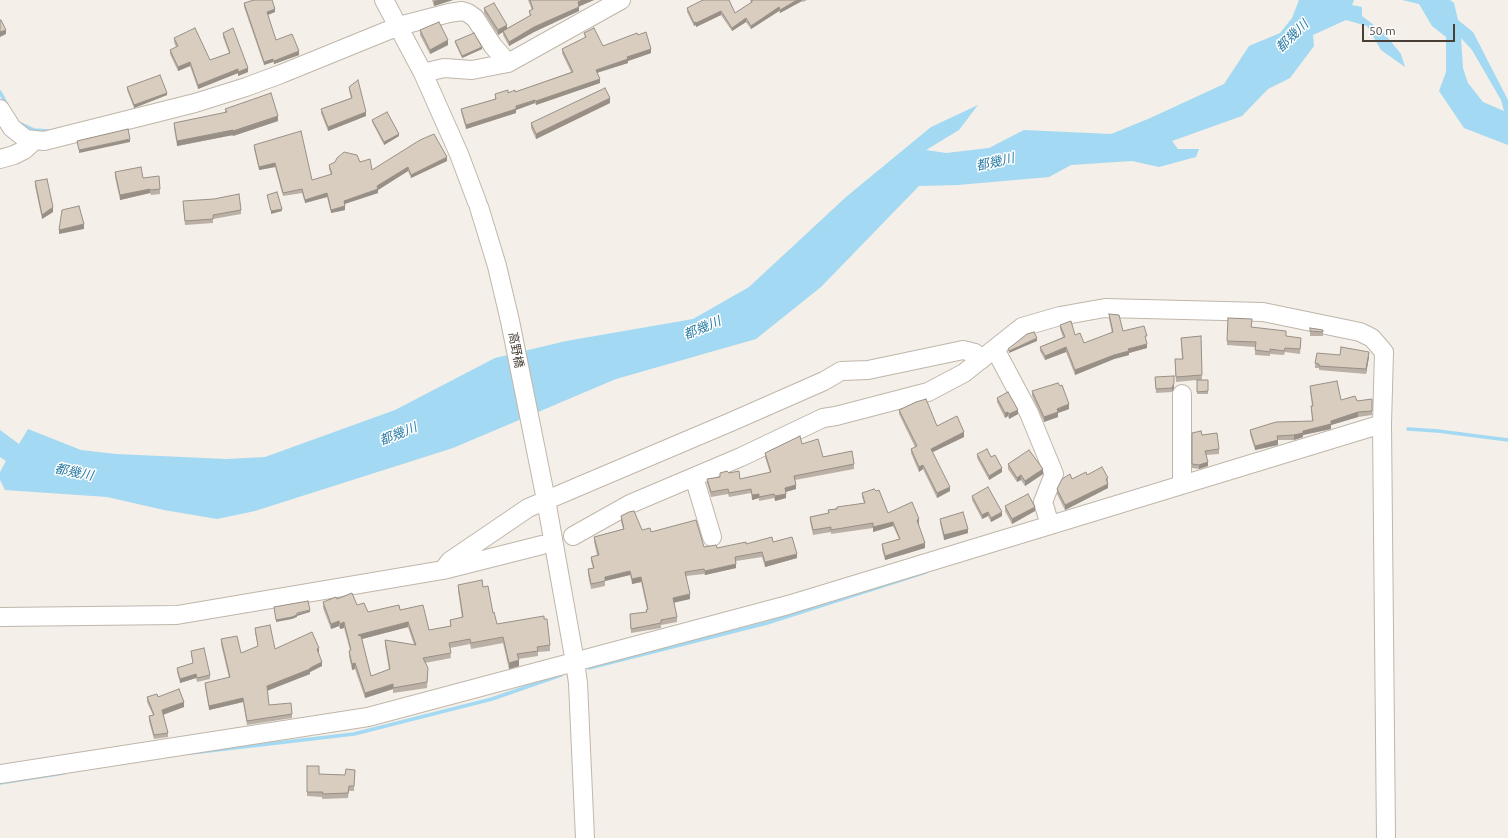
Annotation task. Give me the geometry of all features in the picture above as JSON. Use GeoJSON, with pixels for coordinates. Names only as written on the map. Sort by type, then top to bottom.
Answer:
{"type":"FeatureCollection","features":[{"type":"Feature","properties":{"kind":"street","name":"高野橋"},"geometry":{"type":"LineString","coordinates":[[384,0],[423,73],[459,154],[478,204],[497,266],[510,321],[545,498],[575,662],[578,683],[585,838]]}},
{"type":"Feature","properties":{"kind":"street"},"geometry":{"type":"LineString","coordinates":[[423,73],[444,68],[472,70],[508,63],[621,0]]}},
{"type":"Feature","properties":{"kind":"street"},"geometry":{"type":"LineString","coordinates":[[0,110],[12,128],[26,139],[44,141],[196,103],[281,74],[399,26],[462,11],[475,18],[493,46],[508,63]]}},
{"type":"Feature","properties":{"kind":"street"},"geometry":{"type":"LineString","coordinates":[[0,159],[24,150],[36,140]]}},
{"type":"Feature","properties":{"kind":"street"},"geometry":{"type":"LineString","coordinates":[[573,536],[630,504],[694,477],[823,418],[928,392],[964,373],[1022,327],[1060,316],[1104,308],[1263,312],[1360,332],[1372,338],[1384,352],[1382,424],[1386,838]]}},
{"type":"Feature","properties":{"kind":"street"},"geometry":{"type":"LineString","coordinates":[[995,349],[1029,413],[1054,474],[1043,502],[1050,525]]}},
{"type":"Feature","properties":{"kind":"street"},"geometry":{"type":"LineString","coordinates":[[443,570],[450,561],[545,498],[558,496],[733,421],[824,381],[841,371],[868,370],[963,350],[975,353],[981,360]]}},
{"type":"Feature","properties":{"kind":"street"},"geometry":{"type":"LineString","coordinates":[[1182,394],[1182,485]]}},
{"type":"Feature","properties":{"kind":"street"},"geometry":{"type":"LineString","coordinates":[[0,774],[368,717],[788,605],[1382,424]]}},
{"type":"Feature","properties":{"kind":"street"},"geometry":{"type":"LineString","coordinates":[[694,477],[712,537]]}},
{"type":"Feature","properties":{"kind":"street"},"geometry":{"type":"LineString","coordinates":[[0,617],[177,615],[443,570],[542,545]]}},
{"type":"Feature","properties":{"kind":"water","name":"都幾川"},"geometry":{"type":"Polygon","coordinates":[[[1299,0],[1354,0],[1352,5],[1362,7],[1362,16],[1383,32],[1401,54],[1405,67],[1381,50],[1367,26],[1346,20],[1313,35],[1314,46],[1290,78],[1268,89],[1242,116],[1172,141],[1178,149],[1199,149],[1196,157],[1159,167],[1132,161],[1071,165],[1049,177],[958,185],[919,186],[821,287],[756,339],[616,379],[453,448],[255,511],[217,519],[164,510],[107,497],[5,490],[0,480],[0,472],[6,461],[0,457],[0,430],[19,444],[28,429],[81,450],[116,454],[226,459],[265,457],[395,410],[495,358],[566,341],[693,319],[749,287],[846,197],[931,127],[978,105],[959,130],[926,150],[946,153],[989,148],[1024,130],[1111,134],[1148,119],[1224,84],[1249,46],[1280,33],[1292,18],[1299,0]]]}},
{"type":"Feature","properties":{"kind":"water"},"geometry":{"type":"Polygon","coordinates":[[[1402,0],[1450,0],[1454,3],[1458,20],[1473,32],[1508,100],[1508,145],[1464,128],[1439,91],[1446,72],[1446,37],[1432,26],[1419,4],[1402,0]],[[1461,38],[1463,68],[1468,83],[1483,102],[1504,111],[1501,100],[1472,50],[1461,38]]]}},
{"type":"Feature","properties":{"kind":"building"},"geometry":{"type":"Polygon","coordinates":[[[254,0],[272,0],[275,9],[267,12],[276,40],[292,34],[299,51],[274,61],[273,59],[264,62],[244,3],[254,0]]]}},
{"type":"Feature","properties":{"kind":"building"},"geometry":{"type":"Polygon","coordinates":[[[530,0],[583,0],[578,2],[579,7],[534,27],[509,42],[503,31],[531,15],[529,11],[533,9],[530,0]]]}},
{"type":"Feature","properties":{"kind":"building"},"geometry":{"type":"Polygon","coordinates":[[[703,0],[729,0],[735,13],[752,2],[752,0],[797,0],[780,10],[779,7],[751,26],[746,18],[732,28],[721,11],[694,23],[687,8],[703,0]]]}},
{"type":"Feature","properties":{"kind":"building"},"geometry":{"type":"Polygon","coordinates":[[[494,3],[507,25],[498,30],[484,8],[494,3]]]}},
{"type":"Feature","properties":{"kind":"building"},"geometry":{"type":"Polygon","coordinates":[[[0,20],[6,30],[0,32],[0,20]]]}},
{"type":"Feature","properties":{"kind":"building"},"geometry":{"type":"Polygon","coordinates":[[[439,22],[448,40],[430,50],[420,30],[439,22]]]}},
{"type":"Feature","properties":{"kind":"building"},"geometry":{"type":"Polygon","coordinates":[[[195,28],[210,60],[230,53],[223,33],[233,28],[248,68],[238,72],[238,69],[198,85],[190,62],[178,67],[170,50],[178,46],[174,38],[195,28]]]}},
{"type":"Feature","properties":{"kind":"building"},"geometry":{"type":"Polygon","coordinates":[[[594,28],[603,46],[637,33],[638,35],[646,32],[651,49],[596,70],[600,79],[536,101],[535,100],[516,106],[516,109],[466,125],[461,109],[496,99],[495,94],[508,90],[508,93],[515,90],[515,92],[573,72],[562,49],[586,37],[584,33],[594,28]]]}},
{"type":"Feature","properties":{"kind":"building"},"geometry":{"type":"Polygon","coordinates":[[[474,33],[482,47],[462,56],[455,41],[474,33]]]}},
{"type":"Feature","properties":{"kind":"building"},"geometry":{"type":"Polygon","coordinates":[[[160,75],[167,93],[134,105],[127,87],[160,75]]]}},
{"type":"Feature","properties":{"kind":"building"},"geometry":{"type":"Polygon","coordinates":[[[358,80],[366,112],[328,127],[321,109],[352,98],[349,87],[358,80]]]}},
{"type":"Feature","properties":{"kind":"building"},"geometry":{"type":"Polygon","coordinates":[[[605,88],[610,98],[536,134],[531,123],[605,88]]]}},
{"type":"Feature","properties":{"kind":"building"},"geometry":{"type":"Polygon","coordinates":[[[271,93],[278,116],[233,131],[177,141],[174,123],[227,112],[225,109],[271,93]]]}},
{"type":"Feature","properties":{"kind":"building"},"geometry":{"type":"Polygon","coordinates":[[[387,112],[399,134],[384,142],[372,120],[387,112]]]}},
{"type":"Feature","properties":{"kind":"building"},"geometry":{"type":"Polygon","coordinates":[[[128,129],[130,139],[79,150],[77,141],[128,129]]]}},
{"type":"Feature","properties":{"kind":"building"},"geometry":{"type":"Polygon","coordinates":[[[301,131],[312,180],[332,174],[329,165],[335,162],[344,152],[357,155],[360,162],[370,159],[372,170],[420,140],[434,134],[447,157],[411,175],[408,167],[377,186],[378,189],[344,201],[345,206],[331,210],[327,193],[305,200],[302,189],[283,193],[275,163],[259,167],[254,145],[301,131]]]}},
{"type":"Feature","properties":{"kind":"building"},"geometry":{"type":"Polygon","coordinates":[[[141,167],[143,178],[159,176],[160,189],[150,189],[120,195],[115,172],[141,167]]]}},
{"type":"Feature","properties":{"kind":"building"},"geometry":{"type":"Polygon","coordinates":[[[47,179],[53,207],[42,215],[35,181],[47,179]]]}},
{"type":"Feature","properties":{"kind":"building"},"geometry":{"type":"Polygon","coordinates":[[[277,192],[282,209],[271,211],[267,195],[277,192]]]}},
{"type":"Feature","properties":{"kind":"building"},"geometry":{"type":"Polygon","coordinates":[[[239,194],[241,210],[213,215],[213,219],[185,221],[183,201],[214,199],[239,194]]]}},
{"type":"Feature","properties":{"kind":"building"},"geometry":{"type":"Polygon","coordinates":[[[79,206],[84,224],[59,230],[62,210],[79,206]]]}},
{"type":"Feature","properties":{"kind":"building"},"geometry":{"type":"Polygon","coordinates":[[[1109,314],[1119,315],[1123,331],[1144,326],[1147,336],[1145,336],[1147,344],[1128,349],[1129,351],[1114,355],[1075,370],[1066,347],[1045,356],[1040,347],[1065,337],[1060,325],[1071,321],[1075,335],[1080,333],[1084,343],[1113,332],[1109,314]]]}},
{"type":"Feature","properties":{"kind":"building"},"geometry":{"type":"Polygon","coordinates":[[[1228,318],[1252,319],[1251,327],[1286,331],[1286,336],[1301,338],[1300,349],[1285,348],[1284,351],[1270,349],[1270,352],[1255,350],[1256,342],[1227,341],[1228,318]]]}},
{"type":"Feature","properties":{"kind":"building"},"geometry":{"type":"Polygon","coordinates":[[[1310,328],[1323,330],[1323,332],[1310,331],[1310,328]]]}},
{"type":"Feature","properties":{"kind":"building"},"geometry":{"type":"Polygon","coordinates":[[[1034,332],[1037,338],[1009,351],[1008,349],[1027,334],[1034,332]]]}},
{"type":"Feature","properties":{"kind":"building"},"geometry":{"type":"Polygon","coordinates":[[[1201,336],[1202,375],[1176,377],[1175,359],[1183,359],[1181,338],[1201,336]]]}},
{"type":"Feature","properties":{"kind":"building"},"geometry":{"type":"Polygon","coordinates":[[[1341,347],[1369,352],[1366,369],[1319,366],[1319,364],[1315,363],[1317,353],[1340,355],[1341,347]]]}},
{"type":"Feature","properties":{"kind":"building"},"geometry":{"type":"Polygon","coordinates":[[[1174,376],[1172,388],[1156,389],[1155,377],[1174,376]]]}},
{"type":"Feature","properties":{"kind":"building"},"geometry":{"type":"Polygon","coordinates":[[[1197,380],[1208,380],[1208,391],[1197,392],[1197,380]]]}},
{"type":"Feature","properties":{"kind":"building"},"geometry":{"type":"Polygon","coordinates":[[[1337,381],[1341,400],[1355,396],[1357,401],[1372,399],[1372,411],[1358,412],[1331,421],[1331,424],[1303,431],[1303,433],[1277,436],[1278,440],[1255,446],[1250,430],[1276,422],[1313,421],[1311,406],[1313,406],[1310,386],[1337,381]]]}},
{"type":"Feature","properties":{"kind":"building"},"geometry":{"type":"Polygon","coordinates":[[[1058,383],[1060,386],[1062,385],[1069,404],[1057,409],[1058,412],[1044,417],[1032,391],[1058,383]]]}},
{"type":"Feature","properties":{"kind":"building"},"geometry":{"type":"Polygon","coordinates":[[[1008,392],[1018,410],[1009,414],[1008,412],[1005,413],[997,398],[1008,392]]]}},
{"type":"Feature","properties":{"kind":"building"},"geometry":{"type":"Polygon","coordinates":[[[926,399],[937,426],[957,416],[964,432],[931,449],[950,487],[937,493],[923,465],[919,467],[911,449],[917,446],[899,410],[926,399]]]}},
{"type":"Feature","properties":{"kind":"building"},"geometry":{"type":"Polygon","coordinates":[[[1201,431],[1202,435],[1217,433],[1219,449],[1205,451],[1208,462],[1199,465],[1192,464],[1192,433],[1201,431]]]}},
{"type":"Feature","properties":{"kind":"building"},"geometry":{"type":"Polygon","coordinates":[[[800,436],[802,444],[818,439],[823,457],[852,451],[854,464],[794,476],[796,485],[785,488],[786,494],[775,496],[774,494],[759,497],[759,494],[752,495],[751,489],[729,493],[728,489],[711,492],[707,479],[720,477],[720,473],[727,471],[729,473],[739,471],[740,479],[771,472],[765,453],[800,436]]]}},
{"type":"Feature","properties":{"kind":"building"},"geometry":{"type":"Polygon","coordinates":[[[987,449],[991,457],[995,455],[1002,468],[989,476],[977,454],[987,449]]]}},
{"type":"Feature","properties":{"kind":"building"},"geometry":{"type":"Polygon","coordinates":[[[1029,450],[1043,469],[1025,481],[1021,475],[1017,478],[1008,464],[1029,450]]]}},
{"type":"Feature","properties":{"kind":"building"},"geometry":{"type":"Polygon","coordinates":[[[1102,467],[1108,478],[1106,479],[1108,484],[1065,505],[1057,489],[1062,479],[1070,474],[1072,479],[1086,472],[1087,475],[1102,467]]]}},
{"type":"Feature","properties":{"kind":"building"},"geometry":{"type":"Polygon","coordinates":[[[988,487],[1002,512],[991,518],[988,512],[982,515],[972,496],[988,487]]]}},
{"type":"Feature","properties":{"kind":"building"},"geometry":{"type":"Polygon","coordinates":[[[874,489],[876,491],[879,490],[888,513],[912,502],[919,519],[917,520],[925,543],[885,556],[882,544],[900,539],[893,522],[873,527],[873,523],[831,530],[831,527],[813,530],[810,517],[829,513],[828,510],[837,509],[837,507],[865,503],[862,493],[874,489]]]}},
{"type":"Feature","properties":{"kind":"building"},"geometry":{"type":"Polygon","coordinates":[[[1028,494],[1035,507],[1012,519],[1005,506],[1028,494]]]}},
{"type":"Feature","properties":{"kind":"building"},"geometry":{"type":"Polygon","coordinates":[[[634,511],[642,530],[650,528],[651,532],[696,520],[704,547],[716,545],[717,548],[746,542],[746,544],[772,537],[773,542],[792,537],[797,554],[765,562],[762,552],[735,557],[736,564],[705,571],[704,569],[685,572],[690,594],[673,598],[677,617],[661,620],[661,623],[631,629],[630,614],[647,612],[646,610],[648,609],[641,577],[632,579],[630,571],[605,577],[605,581],[591,584],[588,569],[594,568],[591,557],[599,555],[594,537],[624,529],[621,516],[634,511]]]}},
{"type":"Feature","properties":{"kind":"building"},"geometry":{"type":"Polygon","coordinates":[[[963,512],[968,529],[944,535],[940,519],[963,512]]]}},
{"type":"Feature","properties":{"kind":"building"},"geometry":{"type":"Polygon","coordinates":[[[482,580],[483,587],[488,586],[493,613],[494,612],[497,624],[544,616],[544,619],[547,619],[550,645],[537,647],[538,651],[517,654],[519,660],[509,663],[503,637],[471,643],[470,639],[449,643],[451,653],[423,658],[428,668],[427,682],[393,688],[393,684],[365,693],[355,663],[352,664],[349,651],[351,650],[344,622],[340,624],[339,621],[331,624],[323,602],[336,597],[337,599],[352,593],[357,605],[364,603],[368,612],[399,605],[400,610],[423,605],[429,630],[451,626],[450,620],[463,617],[458,585],[482,580]],[[408,622],[358,635],[361,636],[371,676],[390,669],[385,640],[416,645],[408,622]]]}},
{"type":"Feature","properties":{"kind":"building"},"geometry":{"type":"Polygon","coordinates":[[[308,601],[310,610],[297,613],[297,615],[292,617],[276,620],[274,607],[308,601]]]}},
{"type":"Feature","properties":{"kind":"building"},"geometry":{"type":"Polygon","coordinates":[[[270,625],[275,649],[312,632],[319,648],[317,649],[322,662],[310,669],[267,686],[269,705],[291,703],[292,714],[247,721],[243,698],[209,706],[205,683],[230,677],[221,639],[237,636],[241,653],[258,646],[255,628],[270,625]]]}},
{"type":"Feature","properties":{"kind":"building"},"geometry":{"type":"Polygon","coordinates":[[[204,648],[210,675],[197,678],[196,674],[180,679],[177,668],[193,663],[191,651],[204,648]]]}},
{"type":"Feature","properties":{"kind":"building"},"geometry":{"type":"Polygon","coordinates":[[[179,689],[184,702],[162,710],[168,733],[154,735],[149,716],[154,715],[147,697],[157,694],[158,697],[179,689]]]}},
{"type":"Feature","properties":{"kind":"building"},"geometry":{"type":"Polygon","coordinates":[[[307,766],[319,766],[319,774],[345,775],[346,769],[355,770],[354,786],[349,786],[348,793],[322,794],[323,792],[307,792],[307,766]]]}},
{"type":"Feature","properties":{"kind":"waterway"},"geometry":{"type":"LineString","coordinates":[[0,92],[7,105]]}},
{"type":"Feature","properties":{"kind":"waterway"},"geometry":{"type":"LineString","coordinates":[[21,124],[34,130],[49,131]]}},
{"type":"Feature","properties":{"kind":"waterway"},"geometry":{"type":"LineString","coordinates":[[1408,429],[1438,431],[1508,440]]}},
{"type":"Feature","properties":{"kind":"waterway"},"geometry":{"type":"LineString","coordinates":[[589,668],[767,623],[926,572]]}},
{"type":"Feature","properties":{"kind":"waterway"},"geometry":{"type":"LineString","coordinates":[[191,753],[354,734],[492,699],[561,675]]}},
{"type":"Feature","properties":{"kind":"waterway"},"geometry":{"type":"LineString","coordinates":[[0,783],[64,773]]}}]}
